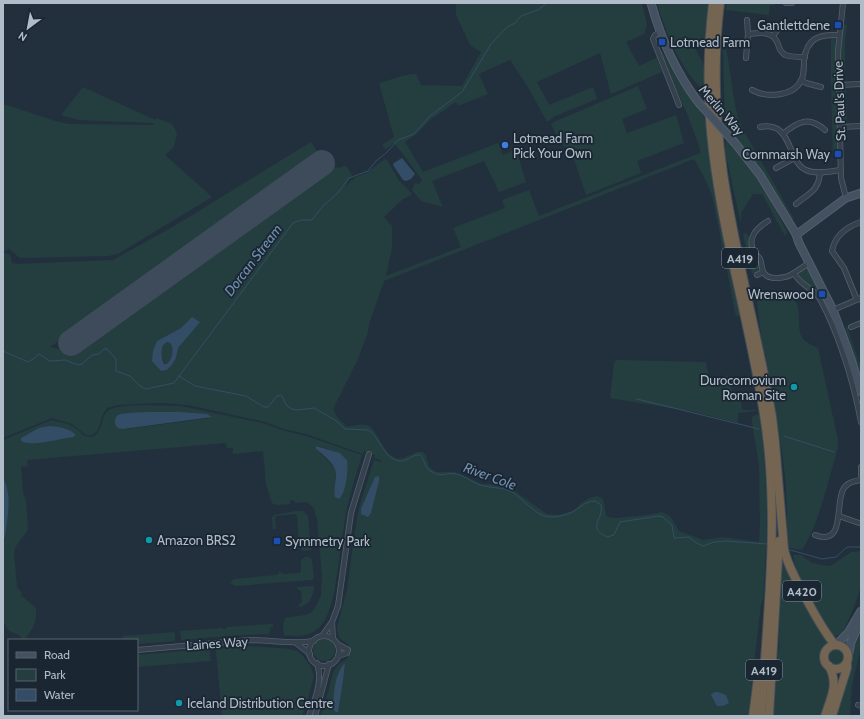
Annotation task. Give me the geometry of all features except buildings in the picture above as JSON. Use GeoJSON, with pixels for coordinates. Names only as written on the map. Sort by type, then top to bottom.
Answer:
{"type":"FeatureCollection","features":[{"type":"Feature","properties":{"kind":"highway","name":"A419"},"geometry":{"type":"LineString","coordinates":[[713,3],[709,73],[713,150],[721,202],[766,427],[771,495],[778,548],[769,716]]}},
{"type":"Feature","properties":{"kind":"highway","name":"A419"},"geometry":{"type":"LineString","coordinates":[[720,3],[717,32],[716,88],[721,157],[727,198],[772,417],[779,479],[780,512]]}},
{"type":"Feature","properties":{"kind":"highway","name":"A420"},"geometry":{"type":"LineString","coordinates":[[780,512],[778,548],[823,629],[836,645]]}},
{"type":"Feature","properties":{"kind":"highway","name":"A419"},"geometry":{"type":"LineString","coordinates":[[760,716],[767,623],[778,548]]}},
{"type":"Feature","properties":{"kind":"highway"},"geometry":{"type":"LineString","coordinates":[[753,716],[767,623]]}},
{"type":"Feature","properties":{"kind":"highway"},"geometry":{"type":"LineString","coordinates":[[825,716],[835,684],[834,678],[825,659],[825,653],[828,648],[836,645],[845,649],[848,660],[847,668],[832,716]]}},
{"type":"Feature","properties":{"kind":"highway"},"geometry":{"type":"LineString","coordinates":[[829,666],[838,668],[842,667],[848,660]]}},
{"type":"Feature","properties":{"kind":"street","name":"Merlin Way"},"geometry":{"type":"LineString","coordinates":[[651,3],[660,32],[680,75],[699,103],[735,143],[760,175],[796,234],[808,263],[833,310],[851,359],[861,392]]}},
{"type":"Feature","properties":{"kind":"street"},"geometry":{"type":"LineString","coordinates":[[786,3],[792,3]]}},
{"type":"Feature","properties":{"kind":"street","name":"St. Paul's Drive"},"geometry":{"type":"LineString","coordinates":[[843,3],[838,52],[841,170],[842,185],[846,198]]}},
{"type":"Feature","properties":{"kind":"street"},"geometry":{"type":"LineString","coordinates":[[746,58],[748,34],[747,20]]}},
{"type":"Feature","properties":{"kind":"street"},"geometry":{"type":"LineString","coordinates":[[773,36],[782,24]]}},
{"type":"Feature","properties":{"kind":"street"},"geometry":{"type":"LineString","coordinates":[[660,32],[654,35],[653,39],[679,105]]}},
{"type":"Feature","properties":{"kind":"street"},"geometry":{"type":"LineString","coordinates":[[748,34],[767,33],[776,39],[780,50],[785,54],[790,56],[805,57]]}},
{"type":"Feature","properties":{"kind":"street"},"geometry":{"type":"LineString","coordinates":[[752,90],[767,95],[779,94],[792,89],[801,80],[807,48],[816,38],[822,35],[839,35]]}},
{"type":"Feature","properties":{"kind":"street"},"geometry":{"type":"LineString","coordinates":[[801,80],[818,85]]}},
{"type":"Feature","properties":{"kind":"street"},"geometry":{"type":"LineString","coordinates":[[839,85],[861,84]]}},
{"type":"Feature","properties":{"kind":"street"},"geometry":{"type":"LineString","coordinates":[[783,134],[795,124],[804,122],[815,123],[825,127]]}},
{"type":"Feature","properties":{"kind":"street"},"geometry":{"type":"LineString","coordinates":[[760,127],[771,126],[778,129],[783,134],[804,169],[811,172],[841,170]]}},
{"type":"Feature","properties":{"kind":"street"},"geometry":{"type":"LineString","coordinates":[[840,127],[861,126]]}},
{"type":"Feature","properties":{"kind":"street"},"geometry":{"type":"LineString","coordinates":[[776,168],[796,157]]}},
{"type":"Feature","properties":{"kind":"street"},"geometry":{"type":"LineString","coordinates":[[796,204],[817,186],[820,172]]}},
{"type":"Feature","properties":{"kind":"street"},"geometry":{"type":"LineString","coordinates":[[796,234],[846,198],[861,193]]}},
{"type":"Feature","properties":{"kind":"street"},"geometry":{"type":"LineString","coordinates":[[768,221],[756,230],[752,241],[752,248],[761,261],[763,272],[767,276],[780,278],[786,277],[808,263]]}},
{"type":"Feature","properties":{"kind":"street"},"geometry":{"type":"LineString","coordinates":[[833,310],[859,299],[846,272],[832,251],[835,240],[839,234],[861,222]]}},
{"type":"Feature","properties":{"kind":"street"},"geometry":{"type":"LineString","coordinates":[[757,275],[763,272]]}},
{"type":"Feature","properties":{"kind":"street"},"geometry":{"type":"LineString","coordinates":[[794,273],[800,283],[816,294],[824,308],[842,352],[856,397],[861,422]]}},
{"type":"Feature","properties":{"kind":"street"},"geometry":{"type":"LineString","coordinates":[[851,327],[861,323]]}},
{"type":"Feature","properties":{"kind":"street"},"geometry":{"type":"LineString","coordinates":[[332,639],[332,622],[339,600],[352,513],[369,454]]}},
{"type":"Feature","properties":{"kind":"street"},"geometry":{"type":"LineString","coordinates":[[815,535],[823,538],[830,536],[835,530],[839,516],[842,492],[850,482],[861,479],[861,467]]}},
{"type":"Feature","properties":{"kind":"street"},"geometry":{"type":"LineString","coordinates":[[839,516],[859,523]]}},
{"type":"Feature","properties":{"kind":"street"},"geometry":{"type":"LineString","coordinates":[[836,645],[848,633],[861,611]]}},
{"type":"Feature","properties":{"kind":"street"},"geometry":{"type":"LineString","coordinates":[[848,660],[851,642],[861,620]]}},
{"type":"Feature","properties":{"kind":"street"},"geometry":{"type":"LineString","coordinates":[[322,636],[332,639],[348,652],[338,656],[329,664],[323,665],[317,663],[312,658],[310,654],[310,647],[314,641],[322,636],[332,622]]}},
{"type":"Feature","properties":{"kind":"street","name":"Laines Way"},"geometry":{"type":"LineString","coordinates":[[138,650],[250,640],[268,640],[296,644],[314,641]]}},
{"type":"Feature","properties":{"kind":"street","name":"Laines Way"},"geometry":{"type":"LineString","coordinates":[[296,644],[310,654]]}},
{"type":"Feature","properties":{"kind":"street"},"geometry":{"type":"LineString","coordinates":[[337,644],[339,649],[338,656]]}},
{"type":"Feature","properties":{"kind":"street"},"geometry":{"type":"LineString","coordinates":[[309,716],[316,697],[319,681],[320,673],[317,663]]}},
{"type":"Feature","properties":{"kind":"street"},"geometry":{"type":"LineString","coordinates":[[314,716],[329,664]]}},
{"type":"Feature","properties":{"kind":"green space"},"geometry":{"type":"Polygon","coordinates":[[[456,3],[642,3],[647,25],[644,34],[626,42],[639,66],[657,58],[662,72],[611,94],[600,53],[537,82],[549,105],[593,87],[597,99],[553,117],[547,122],[528,87],[510,60],[479,74],[488,94],[458,106],[456,102],[431,119],[415,135],[405,142],[423,172],[498,143],[503,155],[516,149],[526,182],[499,192],[484,161],[432,181],[443,207],[421,201],[412,190],[415,183],[419,184],[422,180],[394,143],[386,149],[382,145],[394,137],[379,83],[402,76],[416,74],[421,85],[462,86],[481,52],[470,45],[456,15],[456,3]]]}},
{"type":"Feature","properties":{"kind":"green space"},"geometry":{"type":"Polygon","coordinates":[[[657,3],[709,3],[705,45],[695,48],[705,72],[704,82],[701,87],[692,78],[679,58],[664,25],[657,3]]]}},
{"type":"Feature","properties":{"kind":"green space"},"geometry":{"type":"Polygon","coordinates":[[[727,3],[777,3],[770,5],[769,15],[726,10],[727,3]]]}},
{"type":"Feature","properties":{"kind":"green space"},"geometry":{"type":"Polygon","coordinates":[[[842,24],[847,25],[845,41],[845,82],[842,81],[840,77],[842,24]]]}},
{"type":"Feature","properties":{"kind":"green space"},"geometry":{"type":"Polygon","coordinates":[[[831,36],[836,42],[837,92],[831,86],[831,36]]]}},
{"type":"Feature","properties":{"kind":"green space"},"geometry":{"type":"Polygon","coordinates":[[[726,49],[734,98],[741,126],[794,219],[790,219],[770,183],[725,125],[723,50],[726,49]]]}},
{"type":"Feature","properties":{"kind":"green space"},"geometry":{"type":"Polygon","coordinates":[[[660,51],[662,51],[678,81],[704,116],[741,315],[736,316],[712,195],[694,159],[384,281],[357,361],[333,409],[337,417],[346,426],[367,425],[371,427],[387,451],[396,458],[400,459],[423,452],[426,455],[429,467],[436,472],[455,472],[482,484],[494,484],[509,487],[547,514],[558,515],[569,512],[574,510],[589,498],[597,496],[603,500],[607,517],[616,518],[662,512],[670,516],[679,531],[703,540],[723,537],[759,542],[759,464],[752,422],[752,417],[758,414],[762,425],[765,466],[766,542],[763,600],[761,604],[748,716],[321,716],[333,672],[340,663],[347,659],[349,645],[339,637],[337,627],[347,590],[359,508],[374,460],[381,462],[381,460],[374,458],[375,455],[364,451],[363,454],[306,434],[284,429],[265,422],[188,405],[161,403],[118,405],[107,408],[103,414],[98,430],[92,435],[86,435],[72,424],[52,418],[3,438],[3,252],[10,255],[12,263],[18,264],[113,260],[176,225],[311,142],[316,151],[316,160],[50,347],[59,349],[62,352],[70,352],[334,166],[338,168],[346,166],[352,175],[345,186],[356,177],[365,174],[385,159],[398,179],[412,194],[402,200],[384,217],[392,226],[392,248],[386,276],[461,247],[453,228],[505,208],[502,200],[529,190],[539,216],[700,153],[700,149],[688,116],[660,51]],[[192,318],[181,328],[157,341],[160,371],[176,358],[178,348],[199,322],[192,318]]]}},
{"type":"Feature","properties":{"kind":"green space"},"geometry":{"type":"Polygon","coordinates":[[[638,86],[647,109],[622,119],[627,133],[676,115],[684,143],[637,161],[641,173],[586,195],[572,153],[560,142],[551,124],[638,86]]]}},
{"type":"Feature","properties":{"kind":"green space"},"geometry":{"type":"Polygon","coordinates":[[[83,87],[155,120],[156,118],[172,124],[177,133],[174,147],[165,155],[212,197],[118,254],[108,256],[20,258],[8,248],[7,251],[3,249],[3,104],[69,124],[153,125],[154,123],[79,120],[61,115],[83,87]]]}},
{"type":"Feature","properties":{"kind":"green space"},"geometry":{"type":"Polygon","coordinates":[[[846,87],[847,125],[842,121],[841,105],[842,93],[846,87]]]}},
{"type":"Feature","properties":{"kind":"green space"},"geometry":{"type":"Polygon","coordinates":[[[831,88],[837,95],[839,146],[838,151],[836,151],[836,157],[833,157],[831,88]]]}},
{"type":"Feature","properties":{"kind":"green space"},"geometry":{"type":"Polygon","coordinates":[[[726,137],[762,183],[787,232],[785,236],[762,194],[753,194],[741,213],[741,224],[725,151],[726,137]]]}},
{"type":"Feature","properties":{"kind":"green space"},"geometry":{"type":"Polygon","coordinates":[[[321,159],[329,161],[325,169],[72,348],[67,351],[63,348],[61,343],[63,340],[321,159]]]}},
{"type":"Feature","properties":{"kind":"green space"},"geometry":{"type":"Polygon","coordinates":[[[746,233],[750,238],[750,248],[754,255],[751,258],[756,262],[757,266],[760,265],[759,272],[752,274],[743,234],[746,233]]]}},
{"type":"Feature","properties":{"kind":"green space"},"geometry":{"type":"Polygon","coordinates":[[[806,269],[810,271],[819,288],[817,292],[798,277],[801,270],[806,269]]]}},
{"type":"Feature","properties":{"kind":"green space"},"geometry":{"type":"Polygon","coordinates":[[[756,294],[786,298],[793,300],[796,303],[799,312],[801,335],[805,341],[818,348],[838,440],[838,448],[819,514],[802,550],[789,548],[786,546],[787,500],[785,476],[779,430],[765,362],[766,355],[763,351],[756,294]]]}},
{"type":"Feature","properties":{"kind":"green space"},"geometry":{"type":"Polygon","coordinates":[[[847,327],[861,368],[861,382],[844,332],[846,331],[845,328],[847,327]]]}},
{"type":"Feature","properties":{"kind":"green space"},"geometry":{"type":"Polygon","coordinates":[[[167,342],[172,345],[173,351],[167,364],[165,364],[162,357],[162,350],[163,345],[167,342]]]}},
{"type":"Feature","properties":{"kind":"green space"},"geometry":{"type":"Polygon","coordinates":[[[616,360],[706,362],[710,383],[727,375],[733,394],[740,394],[742,410],[757,410],[738,413],[738,423],[695,412],[610,398],[614,363],[616,360]]]}},
{"type":"Feature","properties":{"kind":"green space"},"geometry":{"type":"Polygon","coordinates":[[[137,405],[180,406],[262,423],[362,455],[346,512],[334,594],[328,614],[319,628],[305,635],[296,636],[284,635],[283,626],[285,618],[305,615],[312,612],[321,596],[322,575],[317,518],[314,508],[307,502],[295,503],[294,500],[290,501],[290,504],[276,505],[272,503],[266,484],[263,451],[233,454],[233,448],[227,448],[226,443],[27,460],[28,466],[21,467],[23,492],[26,501],[28,530],[16,546],[14,554],[17,587],[22,593],[21,595],[36,608],[36,618],[34,625],[26,639],[21,639],[19,635],[9,631],[3,621],[3,540],[5,537],[8,504],[7,488],[3,478],[3,440],[51,420],[68,424],[77,429],[84,436],[93,437],[99,431],[107,411],[117,407],[137,405]],[[180,412],[119,415],[118,428],[127,429],[210,418],[180,412]],[[49,426],[21,438],[21,441],[40,443],[75,436],[49,426]],[[319,446],[316,449],[336,469],[334,493],[341,497],[348,473],[347,460],[340,453],[319,446]]]}},
{"type":"Feature","properties":{"kind":"green space"},"geometry":{"type":"Polygon","coordinates":[[[303,511],[308,516],[311,550],[303,551],[299,546],[297,516],[295,514],[276,516],[276,529],[273,529],[272,517],[274,515],[303,511]]]}},
{"type":"Feature","properties":{"kind":"green space"},"geometry":{"type":"Polygon","coordinates":[[[861,551],[861,585],[855,605],[843,632],[839,635],[832,636],[829,634],[798,577],[793,555],[801,555],[812,563],[828,566],[832,565],[851,552],[861,551]]]}},
{"type":"Feature","properties":{"kind":"green space"},"geometry":{"type":"Polygon","coordinates":[[[305,557],[309,557],[312,560],[314,578],[312,580],[236,586],[230,583],[234,579],[276,575],[279,574],[279,571],[283,574],[300,573],[301,560],[305,557]]]}},
{"type":"Feature","properties":{"kind":"green space"},"geometry":{"type":"Polygon","coordinates":[[[783,557],[830,642],[824,648],[820,658],[832,683],[822,716],[772,716],[778,649],[781,567],[783,557]]]}},
{"type":"Feature","properties":{"kind":"green space"},"geometry":{"type":"Polygon","coordinates":[[[314,586],[310,600],[306,605],[299,607],[299,604],[302,602],[301,590],[298,590],[297,587],[314,586]]]}},
{"type":"Feature","properties":{"kind":"green space"},"geometry":{"type":"Polygon","coordinates":[[[273,624],[269,634],[181,640],[180,631],[226,629],[226,627],[273,624]]]}},
{"type":"Feature","properties":{"kind":"green space"},"geometry":{"type":"Polygon","coordinates":[[[861,627],[861,646],[852,685],[850,716],[834,716],[852,660],[853,643],[861,627]]]}},
{"type":"Feature","properties":{"kind":"green space"},"geometry":{"type":"Polygon","coordinates":[[[175,632],[175,641],[138,644],[138,639],[123,639],[123,636],[175,632]]]}},
{"type":"Feature","properties":{"kind":"green space"},"geometry":{"type":"Polygon","coordinates":[[[324,639],[332,642],[335,650],[332,658],[324,661],[316,658],[313,650],[316,642],[324,639]]]}},
{"type":"Feature","properties":{"kind":"green space"},"geometry":{"type":"Polygon","coordinates":[[[251,646],[290,649],[297,651],[303,656],[311,667],[314,676],[302,716],[222,716],[216,651],[217,649],[251,646]]]}},
{"type":"Feature","properties":{"kind":"green space"},"geometry":{"type":"Polygon","coordinates":[[[837,647],[843,650],[846,656],[843,662],[837,665],[831,662],[828,656],[831,650],[837,647]]]}},
{"type":"Feature","properties":{"kind":"green space"},"geometry":{"type":"Polygon","coordinates":[[[209,649],[211,661],[138,667],[138,655],[209,649]]]}},
{"type":"Feature","properties":{"kind":"water"},"geometry":{"type":"Polygon","coordinates":[[[402,158],[415,174],[411,179],[406,181],[403,180],[393,165],[402,158]]]}},
{"type":"Feature","properties":{"kind":"water"},"geometry":{"type":"Polygon","coordinates":[[[192,317],[200,322],[178,348],[176,358],[171,366],[166,370],[161,371],[152,361],[153,351],[157,341],[181,328],[192,317]],[[167,342],[163,345],[162,359],[164,364],[167,364],[173,351],[170,343],[167,342]]]}},
{"type":"Feature","properties":{"kind":"water"},"geometry":{"type":"Polygon","coordinates":[[[180,412],[207,414],[212,417],[123,429],[118,428],[115,424],[116,417],[122,414],[180,412]]]}},
{"type":"Feature","properties":{"kind":"water"},"geometry":{"type":"Polygon","coordinates":[[[49,426],[64,428],[76,435],[73,437],[39,443],[26,443],[21,441],[21,438],[39,428],[49,426]]]}},
{"type":"Feature","properties":{"kind":"water"},"geometry":{"type":"Polygon","coordinates":[[[316,446],[340,453],[347,460],[348,469],[346,481],[339,499],[335,497],[334,494],[336,474],[334,467],[316,449],[316,446]]]}},
{"type":"Feature","properties":{"kind":"water"},"geometry":{"type":"Polygon","coordinates":[[[379,476],[371,513],[368,517],[361,514],[361,509],[375,477],[379,476]]]}},
{"type":"Feature","properties":{"kind":"water"},"geometry":{"type":"Polygon","coordinates":[[[3,478],[9,499],[5,537],[3,540],[3,478]]]}},
{"type":"Feature","properties":{"kind":"water"},"geometry":{"type":"Polygon","coordinates":[[[345,663],[338,712],[336,712],[333,709],[335,685],[341,668],[345,663]]]}},
{"type":"Feature","properties":{"kind":"water"},"geometry":{"type":"Polygon","coordinates":[[[714,692],[726,695],[729,703],[723,706],[717,706],[711,695],[714,692]]]}},
{"type":"Feature","properties":{"kind":"waterway","name":"Dorcan Stream"},"geometry":{"type":"LineString","coordinates":[[3,351],[28,362],[39,354],[50,361],[65,360],[78,365],[82,364],[92,355],[99,354],[104,349],[107,349],[116,359],[116,371],[130,376],[140,386],[146,389],[174,383],[293,223],[301,220],[312,220],[323,206],[337,194],[349,178],[368,171],[376,161],[398,140],[414,134],[430,116],[462,92],[491,44],[507,27],[515,23],[521,16],[538,10],[547,3]]}},
{"type":"Feature","properties":{"kind":"waterway","name":"River Cole"},"geometry":{"type":"LineString","coordinates":[[179,376],[195,386],[246,396],[264,407],[268,407],[277,396],[281,395],[287,406],[292,409],[297,410],[314,408],[335,420],[345,429],[368,430],[386,452],[394,459],[402,461],[420,455],[423,458],[427,468],[434,473],[440,475],[458,475],[480,485],[510,491],[539,514],[544,516],[553,517],[565,515],[586,503],[595,501],[601,505],[597,523],[598,530],[607,537],[614,535],[620,522],[658,516],[663,517],[672,525],[674,538],[689,537],[703,546],[714,542],[727,541],[767,544]]}},
{"type":"Feature","properties":{"kind":"waterway"},"geometry":{"type":"LineString","coordinates":[[637,399],[759,429]]}},
{"type":"Feature","properties":{"kind":"waterway"},"geometry":{"type":"LineString","coordinates":[[784,436],[834,452]]}},
{"type":"Feature","properties":{"kind":"waterway","name":"River Cole"},"geometry":{"type":"LineString","coordinates":[[787,549],[822,559],[836,557],[847,547],[861,547]]}},
{"type":"Feature","properties":{"kind":"runway"},"geometry":{"type":"LineString","coordinates":[[71,343],[322,163]]}},
{"type":"Feature","properties":{"kind":"place","name":"Gantlettdene"},"geometry":{"type":"Point","coordinates":[838,25]}},
{"type":"Feature","properties":{"kind":"place","name":"Lotmead Farm"},"geometry":{"type":"Point","coordinates":[662,42]}},
{"type":"Feature","properties":{"kind":"place","name":"Lotmead Farm Pick Your Own"},"geometry":{"type":"Point","coordinates":[505,145]}},
{"type":"Feature","properties":{"kind":"place","name":"Cornmarsh Way"},"geometry":{"type":"Point","coordinates":[838,154]}},
{"type":"Feature","properties":{"kind":"place","name":"Wrenswood"},"geometry":{"type":"Point","coordinates":[822,294]}},
{"type":"Feature","properties":{"kind":"place","name":"Durocornovium Roman Site"},"geometry":{"type":"Point","coordinates":[794,387]}},
{"type":"Feature","properties":{"kind":"place","name":"Amazon BRS2"},"geometry":{"type":"Point","coordinates":[149,540]}},
{"type":"Feature","properties":{"kind":"place","name":"Symmetry Park"},"geometry":{"type":"Point","coordinates":[277,541]}},
{"type":"Feature","properties":{"kind":"place","name":"Iceland Distribution Centre"},"geometry":{"type":"Point","coordinates":[179,703]}}]}
